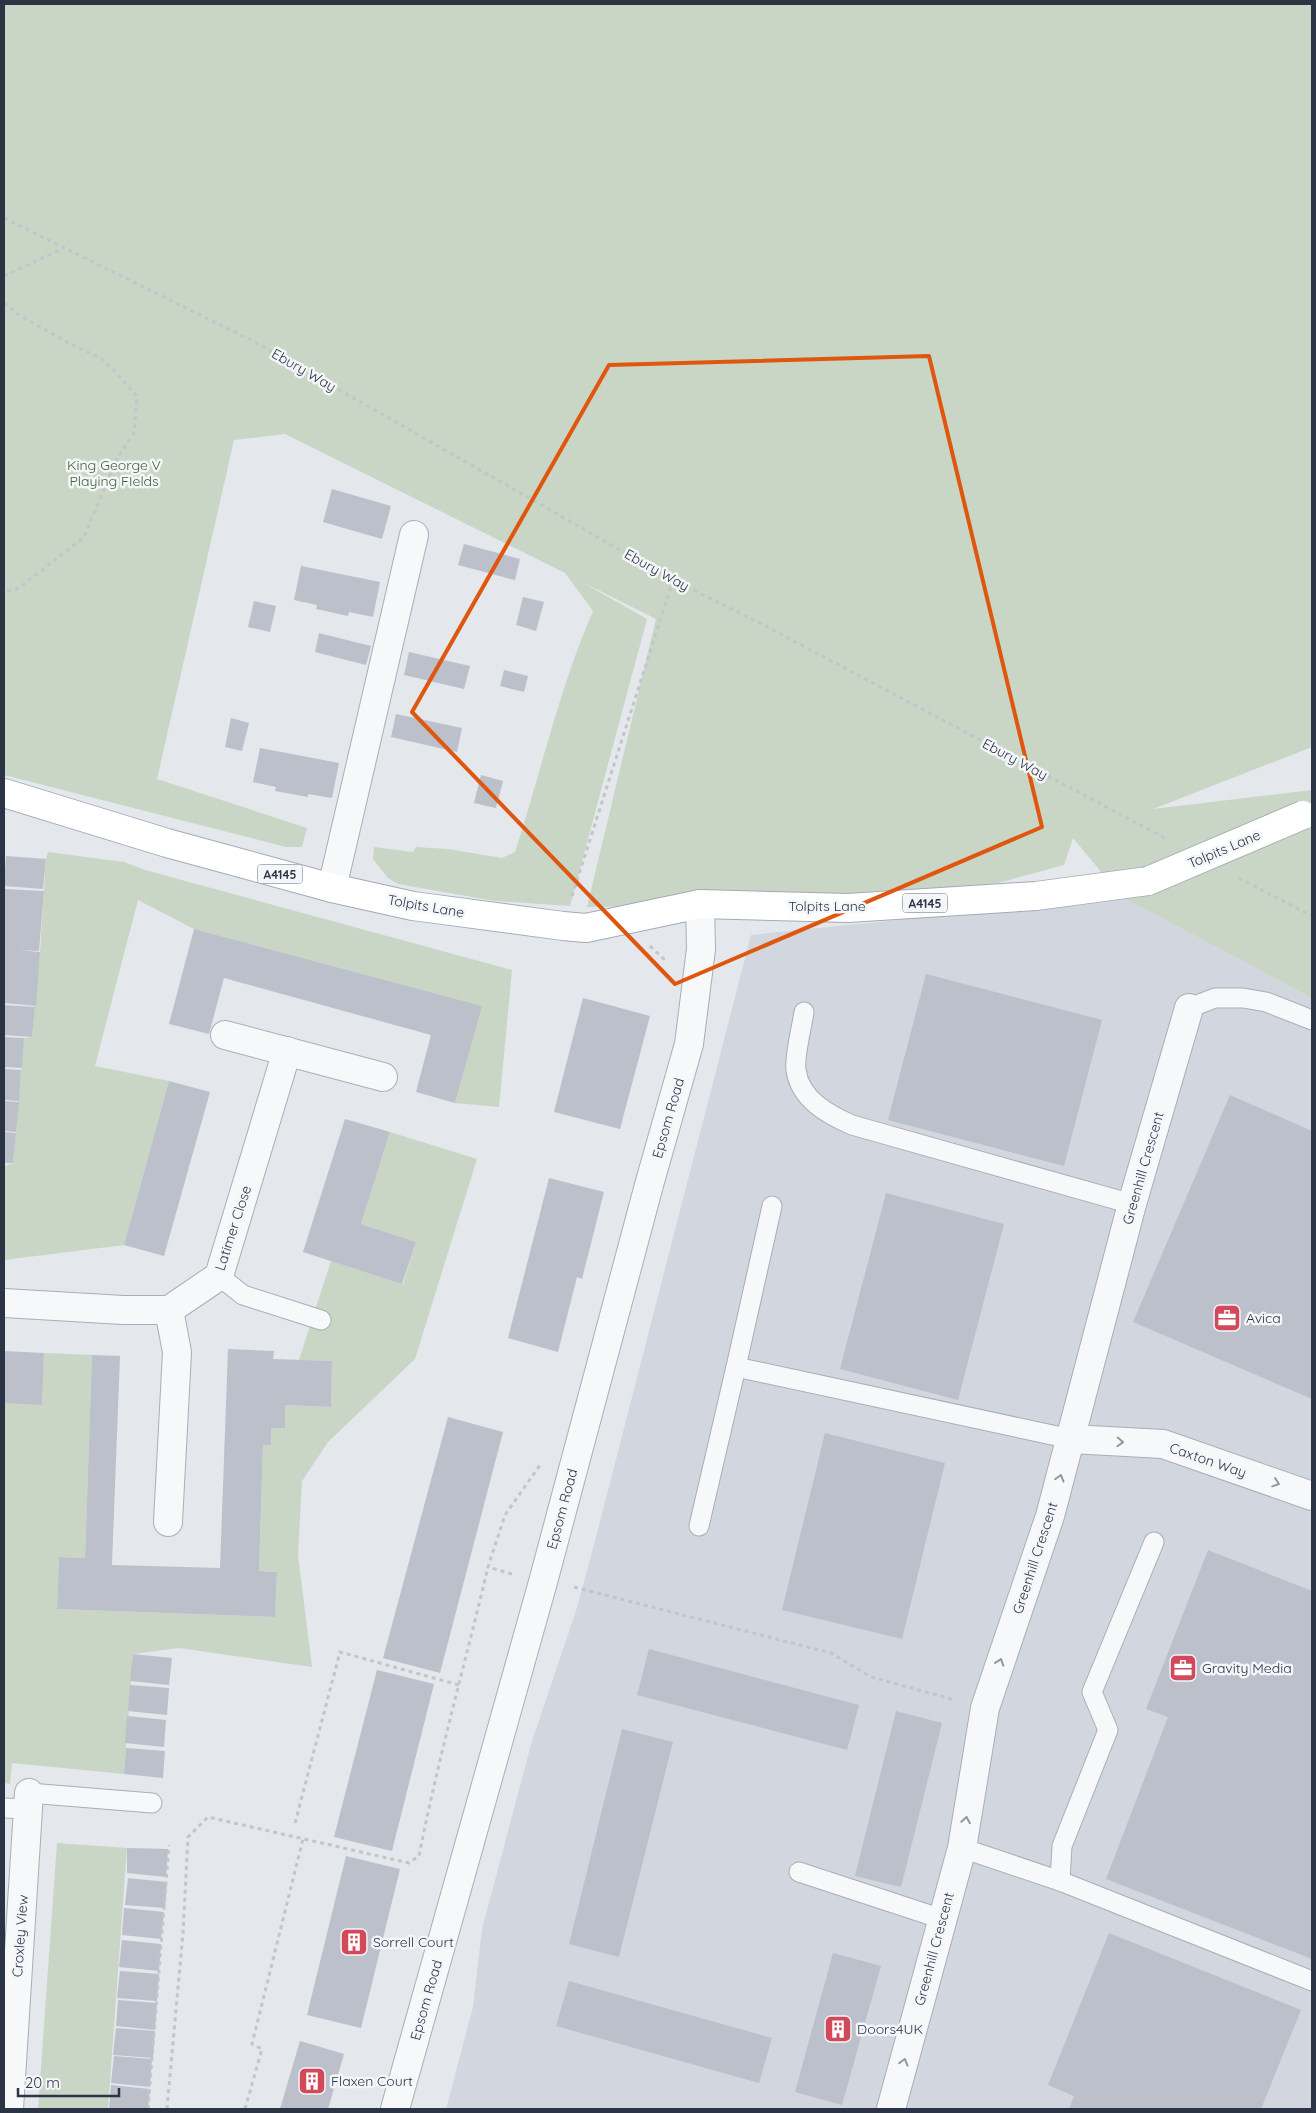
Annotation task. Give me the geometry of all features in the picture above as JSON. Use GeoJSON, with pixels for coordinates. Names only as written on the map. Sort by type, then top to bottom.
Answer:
{"type":"FeatureCollection","features":[{"type":"Feature","properties":{"kind":"main road","name":"Tolpits Lane"},"geometry":{"type":"LineString","coordinates":[[4,793],[167,843],[332,888],[413,906],[539,924],[586,928],[700,904],[848,908],[1036,896],[1148,880],[1308,813]]}},
{"type":"Feature","properties":{"kind":"street"},"geometry":{"type":"LineString","coordinates":[[332,888],[414,535]]}},
{"type":"Feature","properties":{"kind":"street","name":"Epsom Road"},"geometry":{"type":"LineString","coordinates":[[395,2109],[543,1582],[649,1185],[689,1044],[701,949],[700,904]]}},
{"type":"Feature","properties":{"kind":"street","name":"Greenhill Crescent"},"geometry":{"type":"LineString","coordinates":[[891,2109],[962,1848],[985,1708],[1050,1516],[1132,1204],[1188,1008]]}},
{"type":"Feature","properties":{"kind":"street"},"geometry":{"type":"LineString","coordinates":[[225,1035],[383,1076]]}},
{"type":"Feature","properties":{"kind":"street","name":"Latimer Close"},"geometry":{"type":"LineString","coordinates":[[169,1310],[219,1276],[287,1051]]}},
{"type":"Feature","properties":{"kind":"street"},"geometry":{"type":"LineString","coordinates":[[4,1303],[123,1310],[169,1310],[177,1352],[168,1522]]}},
{"type":"Feature","properties":{"kind":"street","name":"Caxton Way"},"geometry":{"type":"LineString","coordinates":[[1071,1440],[1163,1444],[1312,1496]]}},
{"type":"Feature","properties":{"kind":"street","name":"Croxley View"},"geometry":{"type":"LineString","coordinates":[[9,2109],[20,1803]]}},
{"type":"Feature","properties":{"kind":"lane"},"geometry":{"type":"LineString","coordinates":[[1188,1008],[1215,998],[1243,998],[1266,1002],[1312,1020]]}},
{"type":"Feature","properties":{"kind":"lane"},"geometry":{"type":"LineString","coordinates":[[804,1012],[796,1068],[801,1087],[815,1104],[834,1117],[852,1125],[1132,1204]]}},
{"type":"Feature","properties":{"kind":"lane"},"geometry":{"type":"LineString","coordinates":[[699,1526],[772,1206]]}},
{"type":"Feature","properties":{"kind":"lane"},"geometry":{"type":"LineString","coordinates":[[219,1276],[243,1296],[321,1320]]}},
{"type":"Feature","properties":{"kind":"lane"},"geometry":{"type":"LineString","coordinates":[[736,1367],[1071,1440]]}},
{"type":"Feature","properties":{"kind":"lane"},"geometry":{"type":"LineString","coordinates":[[1060,1880],[1062,1846],[1108,1730],[1092,1692],[1154,1542]]}},
{"type":"Feature","properties":{"kind":"lane"},"geometry":{"type":"LineString","coordinates":[[20,1803],[152,1803]]}},
{"type":"Feature","properties":{"kind":"lane"},"geometry":{"type":"LineString","coordinates":[[962,1848],[1060,1880],[1312,1982]]}},
{"type":"Feature","properties":{"kind":"lane"},"geometry":{"type":"LineString","coordinates":[[799,1872],[942,1919]]}},
{"type":"Feature","properties":{"kind":"path","name":"Ebury Way"},"geometry":{"type":"LineString","coordinates":[[4,218],[257,343],[673,580],[756,621],[1171,842]]}},
{"type":"Feature","properties":{"kind":"path"},"geometry":{"type":"LineString","coordinates":[[4,276],[64,248]]}},
{"type":"Feature","properties":{"kind":"path"},"geometry":{"type":"LineString","coordinates":[[4,304],[19,315],[69,343],[104,360],[137,396],[134,433],[116,458],[84,537],[19,588],[4,592]]}},
{"type":"Feature","properties":{"kind":"path"},"geometry":{"type":"LineString","coordinates":[[569,904],[673,580]]}},
{"type":"Feature","properties":{"kind":"path"},"geometry":{"type":"LineString","coordinates":[[1233,874],[1312,916]]}},
{"type":"Feature","properties":{"kind":"path"},"geometry":{"type":"LineString","coordinates":[[641,944],[650,946],[668,964]]}},
{"type":"Feature","properties":{"kind":"path"},"geometry":{"type":"LineString","coordinates":[[167,2109],[183,1933],[188,1837],[208,1817],[409,1863],[419,1856],[439,1761],[488,1567],[505,1516],[541,1464]]}},
{"type":"Feature","properties":{"kind":"path"},"geometry":{"type":"LineString","coordinates":[[488,1567],[831,1653],[871,1677],[985,1708]]}},
{"type":"Feature","properties":{"kind":"path"},"geometry":{"type":"LineString","coordinates":[[295,1823],[340,1652],[459,1685]]}},
{"type":"Feature","properties":{"kind":"path"},"geometry":{"type":"LineString","coordinates":[[245,2109],[262,2050],[252,2044],[303,1839]]}},
{"type":"Feature","properties":{"kind":"path"},"geometry":{"type":"LineString","coordinates":[[148,2109],[169,1845]]}},
{"type":"Feature","properties":{"kind":"highlighted area"},"geometry":{"type":"Polygon","coordinates":[[[929,356],[1042,827],[675,984],[412,712],[609,365],[929,356]]]}},
{"type":"Feature","properties":{"kind":"shaded area"},"geometry":{"type":"Polygon","coordinates":[[[1122,897],[1312,998],[1312,2109],[446,2109],[473,2007],[482,1929],[532,1741],[576,1611],[751,935],[1122,897]]]}},
{"type":"Feature","properties":{"kind":"green space","name":"King George V Playing FIelds"},"geometry":{"type":"Polygon","coordinates":[[[4,4],[1312,4],[1312,747],[1153,809],[1312,790],[1312,998],[1122,897],[1073,838],[1064,865],[998,883],[941,895],[883,904],[587,907],[656,619],[580,581],[647,619],[570,906],[495,901],[398,884],[388,878],[373,859],[374,847],[413,852],[416,847],[448,849],[502,858],[515,852],[560,700],[593,611],[565,573],[285,434],[234,440],[157,779],[307,828],[302,847],[286,847],[4,775],[4,4]]]}},
{"type":"Feature","properties":{"kind":"green space"},"geometry":{"type":"Polygon","coordinates":[[[48,852],[124,862],[145,870],[512,970],[499,1107],[455,1103],[481,1006],[194,929],[138,900],[95,1066],[169,1081],[124,1245],[4,1260],[4,1166],[13,1163],[24,1038],[32,1037],[48,852]]]}},
{"type":"Feature","properties":{"kind":"green space"},"geometry":{"type":"Polygon","coordinates":[[[390,1132],[477,1159],[415,1359],[328,1442],[302,1481],[298,1555],[312,1667],[179,1648],[133,1654],[124,1774],[12,1763],[10,1784],[4,1783],[4,1403],[42,1404],[44,1353],[92,1355],[85,1558],[59,1557],[57,1609],[275,1617],[277,1572],[259,1571],[263,1445],[271,1445],[271,1428],[285,1428],[285,1405],[331,1407],[332,1361],[299,1360],[331,1261],[403,1284],[416,1242],[361,1224],[390,1132]]]}},
{"type":"Feature","properties":{"kind":"green space"},"geometry":{"type":"Polygon","coordinates":[[[57,1843],[127,1848],[108,2109],[38,2109],[57,1843]]]}},
{"type":"Feature","properties":{"kind":"building"},"geometry":{"type":"Polygon","coordinates":[[[332,489],[391,506],[382,539],[323,522],[332,489]]]}},
{"type":"Feature","properties":{"kind":"building"},"geometry":{"type":"Polygon","coordinates":[[[464,544],[520,559],[515,580],[458,565],[464,544]]]}},
{"type":"Feature","properties":{"kind":"building"},"geometry":{"type":"Polygon","coordinates":[[[301,566],[380,582],[373,617],[349,612],[348,616],[316,609],[317,605],[294,600],[301,566]]]}},
{"type":"Feature","properties":{"kind":"building"},"geometry":{"type":"Polygon","coordinates":[[[523,597],[544,602],[536,631],[516,625],[523,597]]]}},
{"type":"Feature","properties":{"kind":"building"},"geometry":{"type":"Polygon","coordinates":[[[254,601],[276,606],[270,632],[248,627],[254,601]]]}},
{"type":"Feature","properties":{"kind":"building"},"geometry":{"type":"Polygon","coordinates":[[[319,633],[371,646],[366,665],[315,652],[319,633]]]}},
{"type":"Feature","properties":{"kind":"building"},"geometry":{"type":"Polygon","coordinates":[[[409,652],[470,666],[464,689],[404,675],[409,652]]]}},
{"type":"Feature","properties":{"kind":"building"},"geometry":{"type":"Polygon","coordinates":[[[504,670],[528,676],[524,692],[500,686],[504,670]]]}},
{"type":"Feature","properties":{"kind":"building"},"geometry":{"type":"Polygon","coordinates":[[[396,714],[462,728],[457,752],[391,737],[396,714]]]}},
{"type":"Feature","properties":{"kind":"building"},"geometry":{"type":"Polygon","coordinates":[[[231,718],[249,723],[242,751],[225,747],[231,718]]]}},
{"type":"Feature","properties":{"kind":"building"},"geometry":{"type":"Polygon","coordinates":[[[260,748],[339,763],[332,798],[308,794],[308,797],[275,791],[276,787],[253,782],[260,748]]]}},
{"type":"Feature","properties":{"kind":"building"},"geometry":{"type":"Polygon","coordinates":[[[481,775],[503,781],[496,808],[474,803],[481,775]]]}},
{"type":"Feature","properties":{"kind":"building"},"geometry":{"type":"Polygon","coordinates":[[[6,856],[46,859],[43,889],[4,886],[6,856]]]}},
{"type":"Feature","properties":{"kind":"building"},"geometry":{"type":"Polygon","coordinates":[[[4,889],[44,891],[39,951],[18,950],[40,952],[36,1006],[4,1003],[4,889]]]}},
{"type":"Feature","properties":{"kind":"building"},"geometry":{"type":"Polygon","coordinates":[[[194,929],[482,1006],[455,1103],[416,1092],[431,1035],[224,978],[209,1034],[169,1024],[194,929]]]}},
{"type":"Feature","properties":{"kind":"building"},"geometry":{"type":"Polygon","coordinates":[[[926,974],[1102,1020],[1064,1166],[888,1120],[926,974]]]}},
{"type":"Feature","properties":{"kind":"building"},"geometry":{"type":"Polygon","coordinates":[[[583,998],[650,1016],[620,1129],[554,1112],[583,998]]]}},
{"type":"Feature","properties":{"kind":"building"},"geometry":{"type":"Polygon","coordinates":[[[4,1005],[35,1007],[32,1037],[4,1035],[4,1005]]]}},
{"type":"Feature","properties":{"kind":"building"},"geometry":{"type":"Polygon","coordinates":[[[4,1037],[24,1038],[22,1068],[4,1067],[4,1037]]]}},
{"type":"Feature","properties":{"kind":"building"},"geometry":{"type":"Polygon","coordinates":[[[4,1069],[21,1070],[19,1101],[4,1100],[4,1069]]]}},
{"type":"Feature","properties":{"kind":"building"},"geometry":{"type":"Polygon","coordinates":[[[169,1081],[210,1092],[164,1256],[124,1245],[169,1081]]]}},
{"type":"Feature","properties":{"kind":"building"},"geometry":{"type":"Polygon","coordinates":[[[1230,1095],[1312,1131],[1312,1399],[1133,1322],[1230,1095]]]}},
{"type":"Feature","properties":{"kind":"building"},"geometry":{"type":"Polygon","coordinates":[[[4,1101],[19,1102],[16,1132],[4,1131],[4,1101]]]}},
{"type":"Feature","properties":{"kind":"building"},"geometry":{"type":"Polygon","coordinates":[[[345,1119],[390,1132],[361,1224],[416,1242],[402,1284],[303,1252],[345,1119]]]}},
{"type":"Feature","properties":{"kind":"building"},"geometry":{"type":"Polygon","coordinates":[[[4,1132],[16,1133],[13,1163],[4,1163],[4,1132]]]}},
{"type":"Feature","properties":{"kind":"building"},"geometry":{"type":"Polygon","coordinates":[[[549,1178],[604,1192],[582,1279],[577,1277],[558,1352],[508,1338],[549,1178]]]}},
{"type":"Feature","properties":{"kind":"building"},"geometry":{"type":"Polygon","coordinates":[[[886,1193],[1004,1224],[958,1400],[840,1369],[886,1193]]]}},
{"type":"Feature","properties":{"kind":"building"},"geometry":{"type":"Polygon","coordinates":[[[228,1349],[274,1351],[273,1359],[332,1361],[331,1407],[285,1405],[285,1428],[271,1428],[271,1445],[263,1445],[259,1571],[277,1572],[275,1617],[57,1609],[59,1557],[85,1558],[92,1355],[120,1356],[112,1565],[220,1568],[228,1349]]]}},
{"type":"Feature","properties":{"kind":"building"},"geometry":{"type":"Polygon","coordinates":[[[4,1351],[44,1353],[42,1405],[4,1403],[4,1351]]]}},
{"type":"Feature","properties":{"kind":"building"},"geometry":{"type":"Polygon","coordinates":[[[448,1417],[503,1432],[440,1673],[383,1658],[448,1417]]]}},
{"type":"Feature","properties":{"kind":"building"},"geometry":{"type":"Polygon","coordinates":[[[825,1433],[945,1463],[902,1639],[782,1610],[825,1433]]]}},
{"type":"Feature","properties":{"kind":"building"},"geometry":{"type":"Polygon","coordinates":[[[1208,1550],[1312,1591],[1312,1959],[1106,1879],[1168,1717],[1146,1709],[1208,1550]]]}},
{"type":"Feature","properties":{"kind":"building"},"geometry":{"type":"Polygon","coordinates":[[[649,1649],[859,1705],[847,1750],[637,1695],[649,1649]]]}},
{"type":"Feature","properties":{"kind":"building"},"geometry":{"type":"Polygon","coordinates":[[[133,1654],[172,1658],[169,1685],[130,1681],[133,1654]]]}},
{"type":"Feature","properties":{"kind":"building"},"geometry":{"type":"Polygon","coordinates":[[[377,1670],[434,1684],[392,1851],[334,1837],[377,1670]]]}},
{"type":"Feature","properties":{"kind":"building"},"geometry":{"type":"Polygon","coordinates":[[[130,1685],[169,1688],[167,1715],[128,1711],[130,1685]]]}},
{"type":"Feature","properties":{"kind":"building"},"geometry":{"type":"Polygon","coordinates":[[[896,1711],[942,1723],[901,1887],[855,1876],[896,1711]]]}},
{"type":"Feature","properties":{"kind":"building"},"geometry":{"type":"Polygon","coordinates":[[[127,1716],[166,1720],[164,1747],[125,1743],[127,1716]]]}},
{"type":"Feature","properties":{"kind":"building"},"geometry":{"type":"Polygon","coordinates":[[[622,1729],[673,1742],[619,1957],[569,1944],[622,1729]]]}},
{"type":"Feature","properties":{"kind":"building"},"geometry":{"type":"Polygon","coordinates":[[[126,1748],[165,1751],[163,1778],[124,1774],[126,1748]]]}},
{"type":"Feature","properties":{"kind":"building"},"geometry":{"type":"Polygon","coordinates":[[[127,1848],[168,1849],[166,1877],[127,1873],[127,1848]]]}},
{"type":"Feature","properties":{"kind":"building","name":"Sorrell Court"},"geometry":{"type":"Polygon","coordinates":[[[346,1856],[400,1869],[361,2028],[307,2015],[346,1856]]]}},
{"type":"Feature","properties":{"kind":"building"},"geometry":{"type":"Polygon","coordinates":[[[128,1878],[167,1882],[165,1908],[125,1905],[128,1878]]]}},
{"type":"Feature","properties":{"kind":"building"},"geometry":{"type":"Polygon","coordinates":[[[124,1908],[164,1912],[161,1939],[122,1935],[124,1908]]]}},
{"type":"Feature","properties":{"kind":"building"},"geometry":{"type":"Polygon","coordinates":[[[1109,1933],[1301,2010],[1261,2109],[1069,2109],[1074,2096],[1048,2085],[1109,1933]]]}},
{"type":"Feature","properties":{"kind":"building"},"geometry":{"type":"Polygon","coordinates":[[[122,1940],[161,1944],[159,1971],[119,1967],[122,1940]]]}},
{"type":"Feature","properties":{"kind":"building","name":"Doors4UK"},"geometry":{"type":"Polygon","coordinates":[[[833,1953],[881,1966],[842,2105],[795,2092],[833,1953]]]}},
{"type":"Feature","properties":{"kind":"building"},"geometry":{"type":"Polygon","coordinates":[[[120,1971],[159,1974],[157,2001],[117,1998],[120,1971]]]}},
{"type":"Feature","properties":{"kind":"building"},"geometry":{"type":"Polygon","coordinates":[[[569,1981],[772,2038],[759,2083],[556,2026],[569,1981]]]}},
{"type":"Feature","properties":{"kind":"building"},"geometry":{"type":"Polygon","coordinates":[[[118,2000],[157,2003],[155,2030],[116,2026],[118,2000]]]}},
{"type":"Feature","properties":{"kind":"building"},"geometry":{"type":"Polygon","coordinates":[[[116,2028],[155,2031],[153,2058],[113,2055],[116,2028]]]}},
{"type":"Feature","properties":{"kind":"building","name":"Flaxen Court"},"geometry":{"type":"Polygon","coordinates":[[[300,2041],[344,2054],[328,2109],[280,2109],[300,2041]]]}},
{"type":"Feature","properties":{"kind":"building"},"geometry":{"type":"Polygon","coordinates":[[[114,2056],[152,2059],[150,2087],[111,2083],[114,2056]]]}},
{"type":"Feature","properties":{"kind":"building"},"geometry":{"type":"Polygon","coordinates":[[[111,2085],[150,2089],[148,2109],[109,2109],[111,2085]]]}},
{"type":"Feature","properties":{"kind":"place","name":"Avica"},"geometry":{"type":"Point","coordinates":[1227,1318]}},
{"type":"Feature","properties":{"kind":"place","name":"Gravity Media"},"geometry":{"type":"Point","coordinates":[1183,1668]}},
{"type":"Feature","properties":{"kind":"place","name":"Sorrell Court"},"geometry":{"type":"Point","coordinates":[354,1942]}},
{"type":"Feature","properties":{"kind":"place","name":"Doors4UK"},"geometry":{"type":"Point","coordinates":[838,2029]}},
{"type":"Feature","properties":{"kind":"place","name":"Flaxen Court"},"geometry":{"type":"Point","coordinates":[312,2081]}}]}
